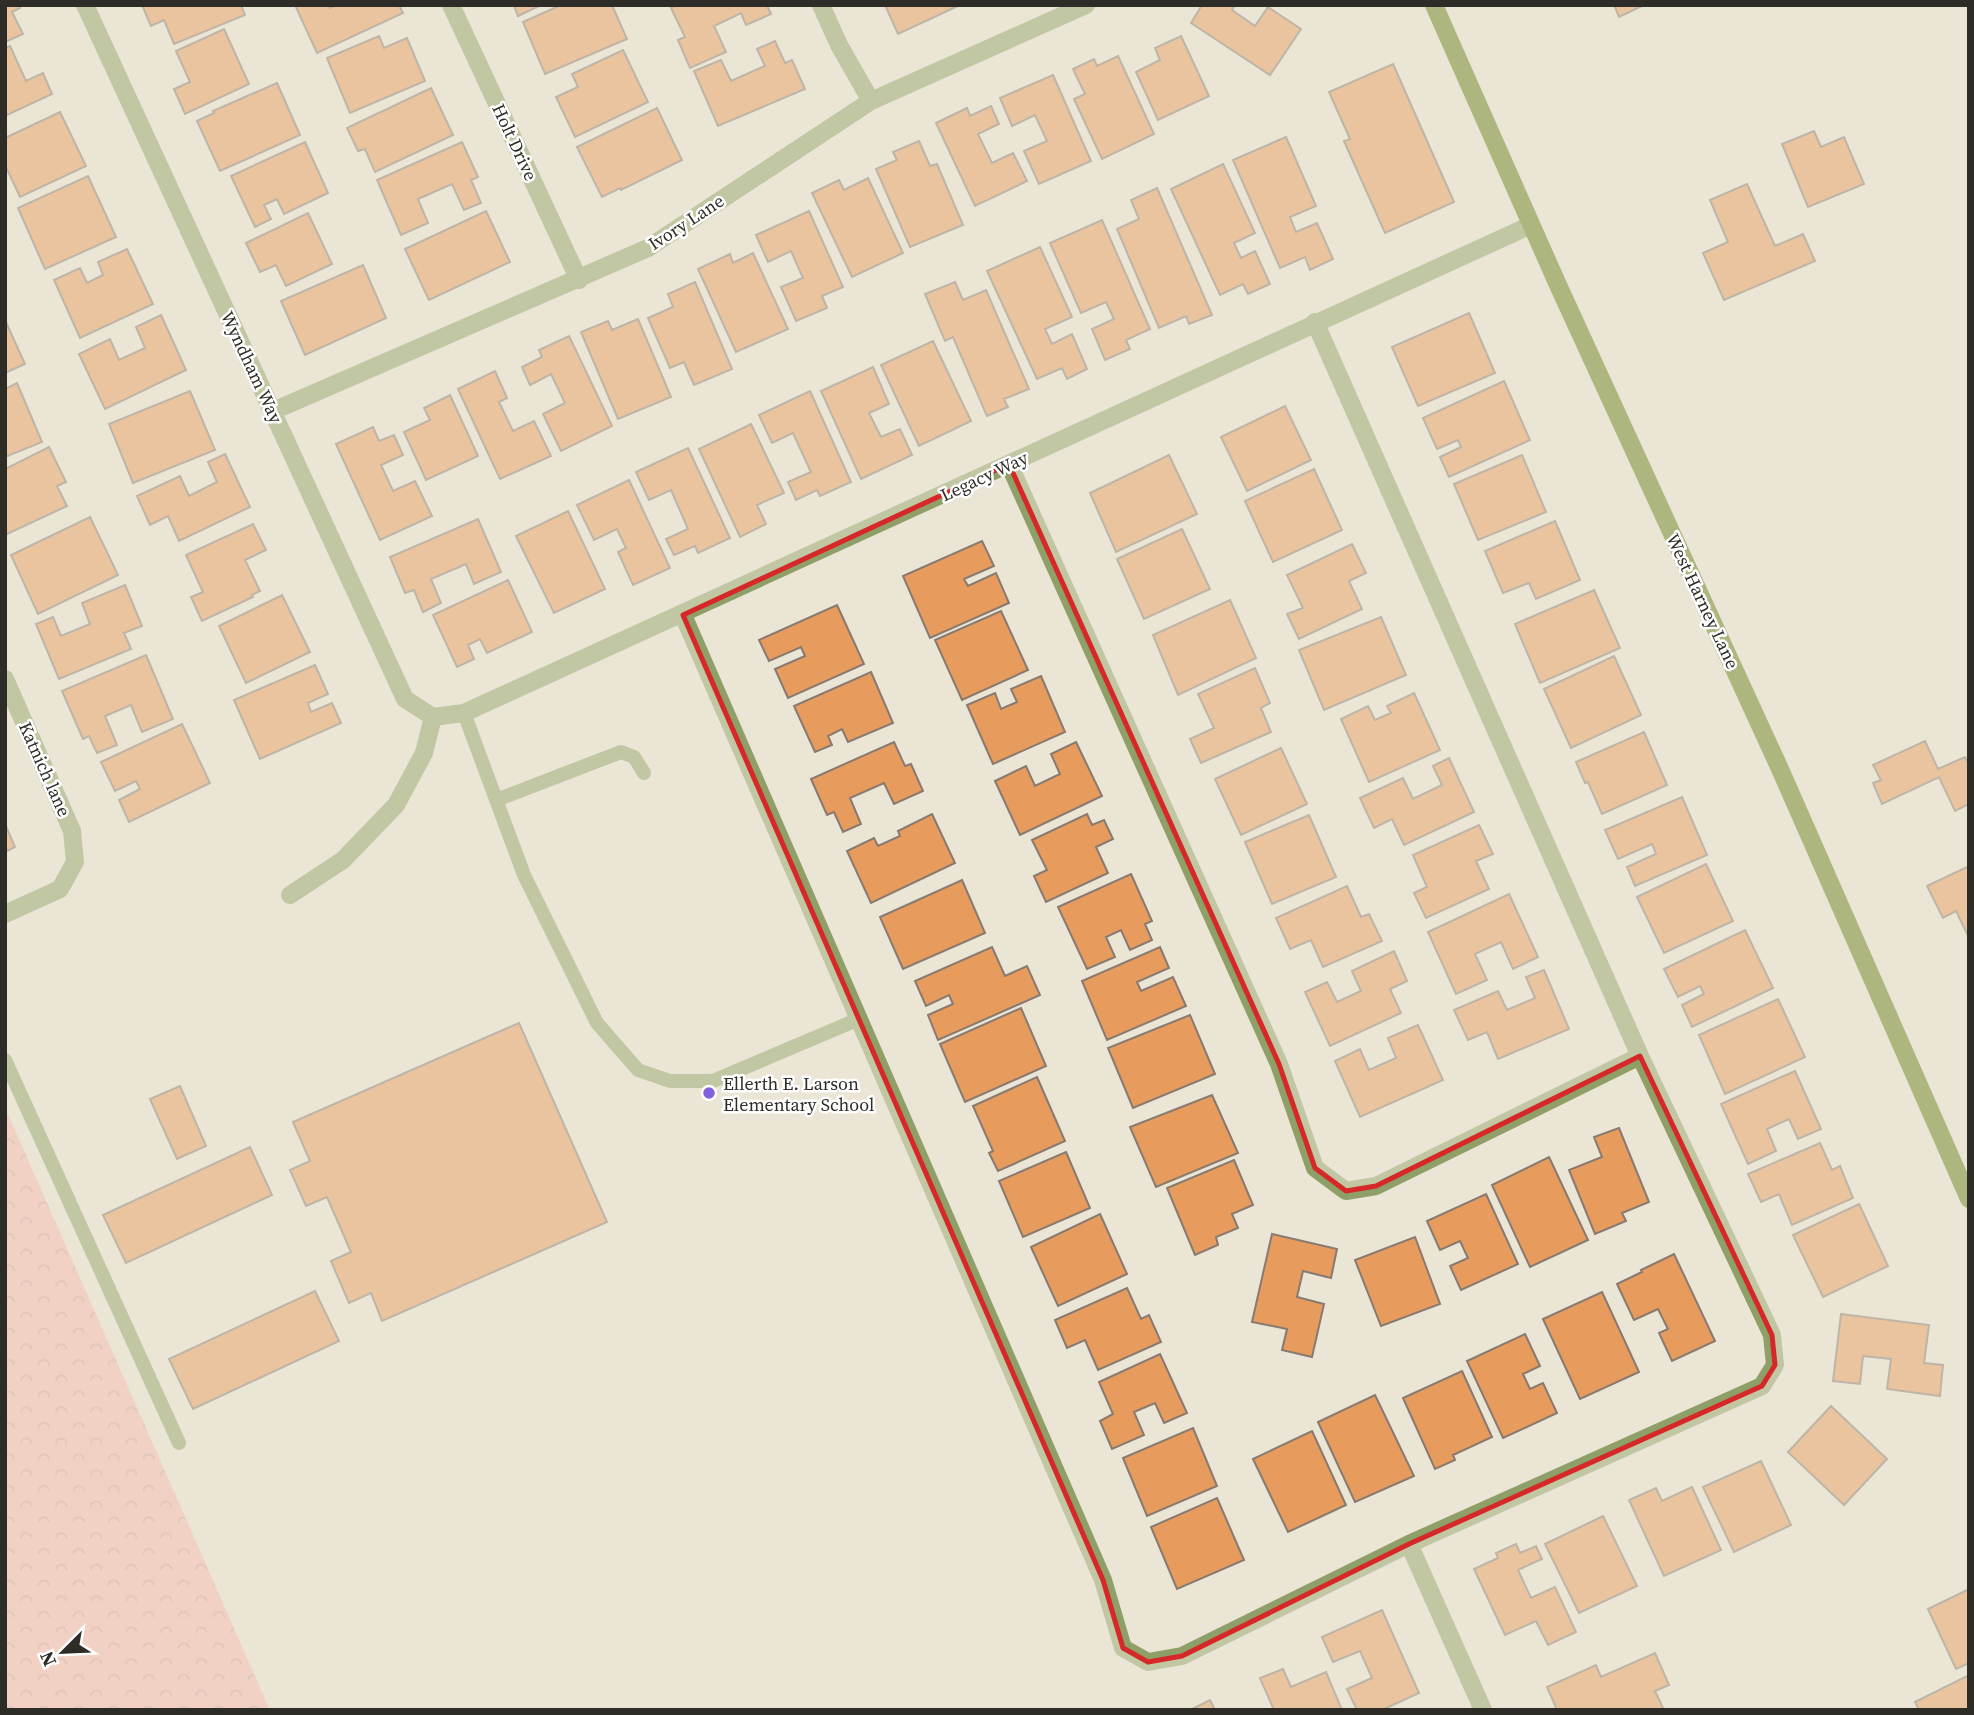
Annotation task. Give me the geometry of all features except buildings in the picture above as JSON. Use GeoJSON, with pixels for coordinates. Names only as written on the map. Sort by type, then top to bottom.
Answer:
{"type":"FeatureCollection","features":[{"type":"Feature","properties":{"kind":"main road","name":"West Harney Lane"},"geometry":{"type":"LineString","coordinates":[[1434,5],[1531,225],[1780,769],[1969,1199]]}},
{"type":"Feature","properties":{"kind":"street","name":"Wyndham Way"},"geometry":{"type":"LineString","coordinates":[[85,5],[405,699],[433,717]]}},
{"type":"Feature","properties":{"kind":"street","name":"Holt Drive"},"geometry":{"type":"LineString","coordinates":[[451,5],[579,279]]}},
{"type":"Feature","properties":{"kind":"street"},"geometry":{"type":"LineString","coordinates":[[821,5],[839,45],[871,101]]}},
{"type":"Feature","properties":{"kind":"street","name":"Ivory Lane"},"geometry":{"type":"LineString","coordinates":[[272,411],[648,247],[871,101],[1086,5]]}},
{"type":"Feature","properties":{"kind":"street","name":"Legacy Way"},"geometry":{"type":"LineString","coordinates":[[433,717],[464,713],[683,615],[1315,321],[1531,225]]}},
{"type":"Feature","properties":{"kind":"street"},"geometry":{"type":"LineString","coordinates":[[683,615],[1103,1580],[1124,1648],[1148,1662],[1182,1656],[1409,1544],[1762,1386],[1775,1365],[1772,1335],[1640,1056],[1315,321]]}},
{"type":"Feature","properties":{"kind":"street"},"geometry":{"type":"LineString","coordinates":[[1009,464],[1279,1065],[1315,1168],[1346,1191],[1376,1186],[1640,1056]]}},
{"type":"Feature","properties":{"kind":"street","name":"Katnich lane"},"geometry":{"type":"LineString","coordinates":[[5,679],[72,831],[75,862],[60,889],[5,914]]}},
{"type":"Feature","properties":{"kind":"street"},"geometry":{"type":"LineString","coordinates":[[290,895],[342,860],[396,805],[424,753],[433,717]]}},
{"type":"Feature","properties":{"kind":"street"},"geometry":{"type":"LineString","coordinates":[[1409,1544],[1483,1710]]}},
{"type":"Feature","properties":{"kind":"lane"},"geometry":{"type":"LineString","coordinates":[[464,713],[524,875],[597,1023],[638,1070],[670,1082],[713,1081],[859,1019]]}},
{"type":"Feature","properties":{"kind":"lane"},"geometry":{"type":"LineString","coordinates":[[496,800],[621,752],[634,757],[644,773]]}},
{"type":"Feature","properties":{"kind":"lane"},"geometry":{"type":"LineString","coordinates":[[5,1060],[179,1443]]}},
{"type":"Feature","properties":{"kind":"highlighted area"},"geometry":{"type":"Polygon","coordinates":[[[1009,464],[1279,1064],[1315,1168],[1346,1191],[1376,1186],[1640,1056],[1772,1335],[1775,1365],[1762,1386],[1409,1544],[1182,1656],[1148,1662],[1123,1648],[1103,1580],[683,615],[1009,464]]]}},
{"type":"Feature","properties":{"kind":"green space"},"geometry":{"type":"Polygon","coordinates":[[[8,1114],[270,1710],[5,1710],[5,1115],[8,1114]]]}},
{"type":"Feature","properties":{"kind":"place","name":"Ellerth E. Larson Elementary School"},"geometry":{"type":"Point","coordinates":[709,1093]}}]}
